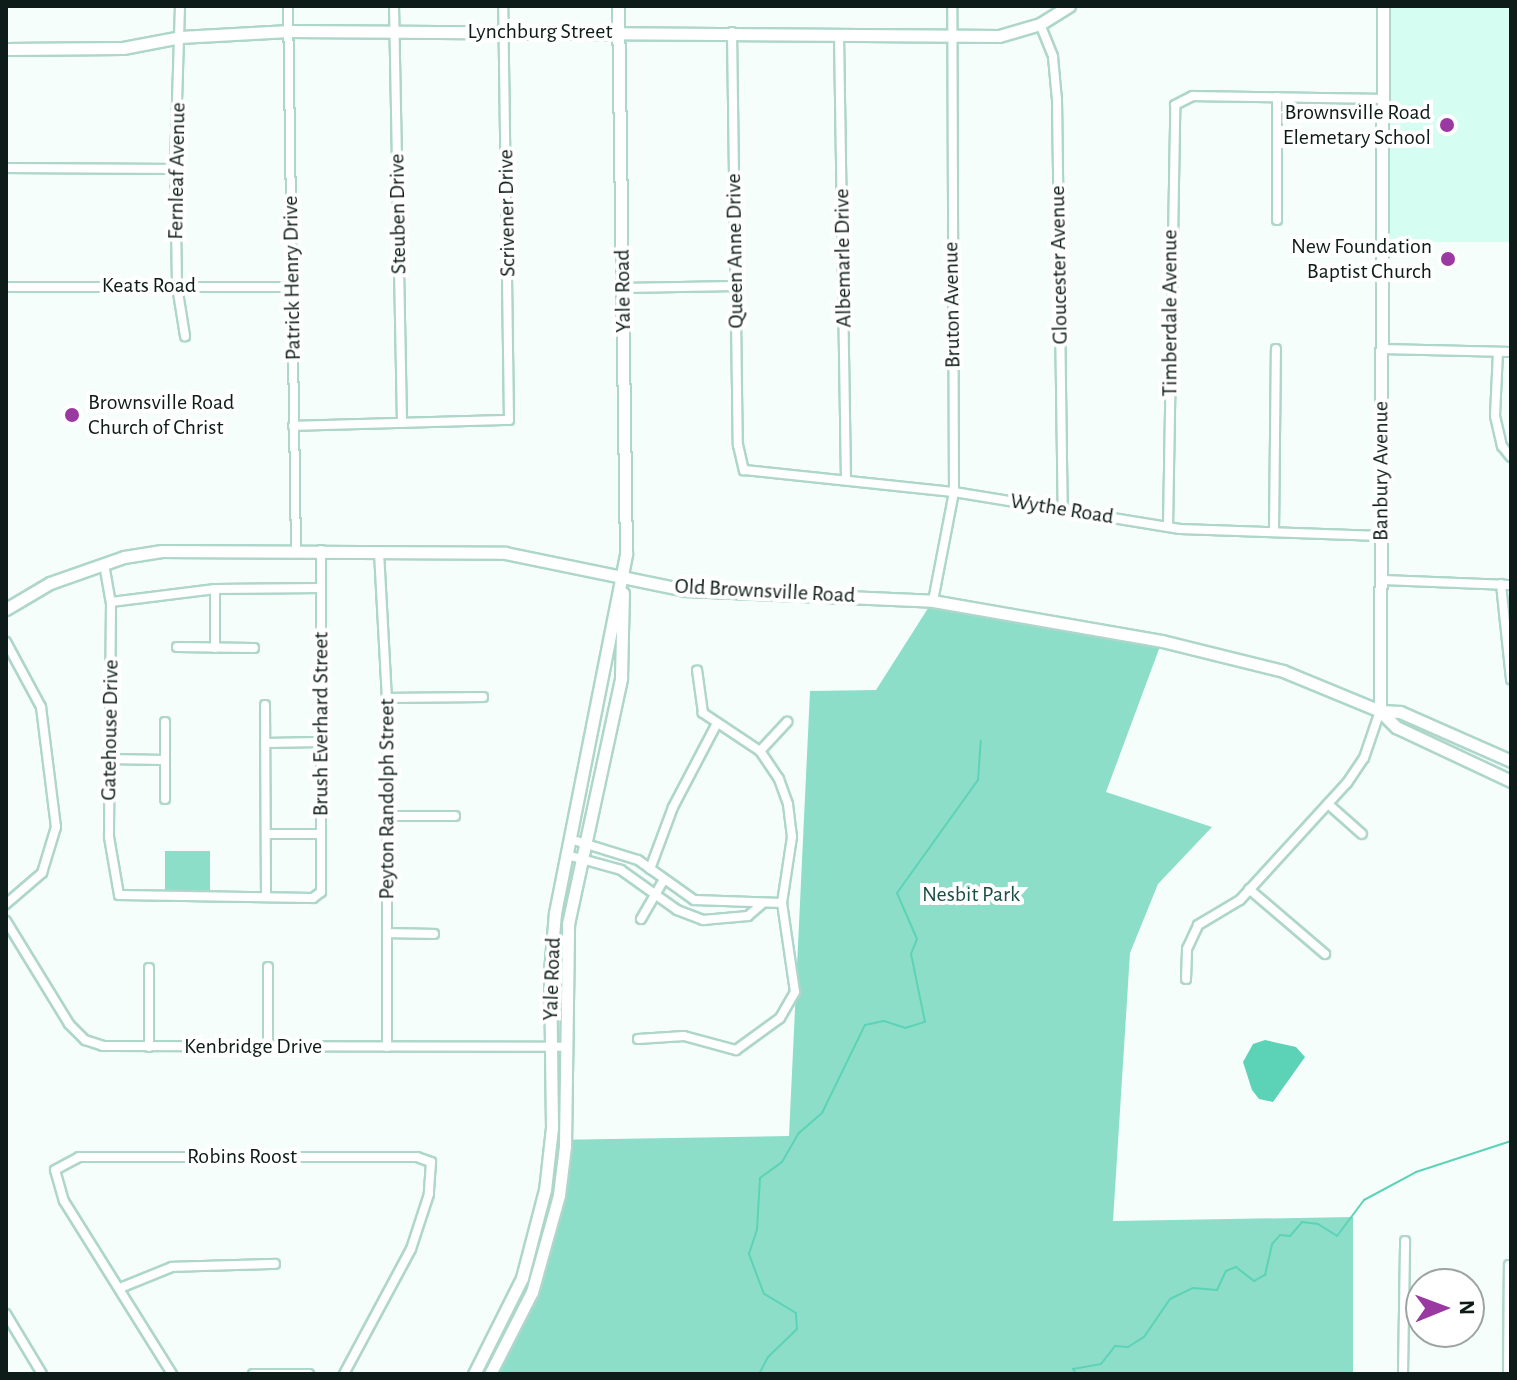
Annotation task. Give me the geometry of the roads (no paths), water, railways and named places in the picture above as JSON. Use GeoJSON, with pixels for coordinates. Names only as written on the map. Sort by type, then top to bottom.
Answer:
{"type":"FeatureCollection","features":[{"type":"Feature","properties":{"kind":"main road","name":"Yale Road"},"geometry":{"type":"LineString","coordinates":[[490,1374],[532,1292],[553,1225],[565,1146],[565,959],[580,858],[621,678],[623,288],[618,6]]}},
{"type":"Feature","properties":{"kind":"main road","name":"Lynchburg Street"},"geometry":{"type":"LineString","coordinates":[[6,49],[123,48],[180,37],[289,31],[999,36],[1040,24],[1069,6]]}},
{"type":"Feature","properties":{"kind":"main road","name":"Banbury Avenue"},"geometry":{"type":"LineString","coordinates":[[1380,711],[1383,6]]}},
{"type":"Feature","properties":{"kind":"main road","name":"Old Brownsville Road"},"geometry":{"type":"LineString","coordinates":[[6,609],[50,583],[104,564],[192,549],[505,553],[685,590],[933,601],[1224,654],[1380,711]]}},
{"type":"Feature","properties":{"kind":"main road","name":"Yale Road"},"geometry":{"type":"LineString","coordinates":[[474,1374],[513,1298],[541,1214],[551,1148],[551,952],[570,839],[623,576]]}},
{"type":"Feature","properties":{"kind":"main road"},"geometry":{"type":"LineString","coordinates":[[1380,711],[1400,712],[1511,761]]}},
{"type":"Feature","properties":{"kind":"main road"},"geometry":{"type":"LineString","coordinates":[[1380,711],[1396,727],[1511,781]]}},
{"type":"Feature","properties":{"kind":"street","name":"Fernleaf Avenue"},"geometry":{"type":"LineString","coordinates":[[180,6],[175,169],[177,286],[185,336]]}},
{"type":"Feature","properties":{"kind":"street","name":"Patrick Henry Drive"},"geometry":{"type":"LineString","coordinates":[[288,6],[296,550]]}},
{"type":"Feature","properties":{"kind":"street","name":"Steuben Drive"},"geometry":{"type":"LineString","coordinates":[[394,6],[402,423]]}},
{"type":"Feature","properties":{"kind":"street","name":"Scrivener Drive"},"geometry":{"type":"LineString","coordinates":[[402,423],[509,420],[503,6]]}},
{"type":"Feature","properties":{"kind":"street","name":"Bruton Avenue"},"geometry":{"type":"LineString","coordinates":[[933,601],[954,492],[952,6]]}},
{"type":"Feature","properties":{"kind":"street","name":"Gloucester Avenue"},"geometry":{"type":"LineString","coordinates":[[1040,24],[1053,57],[1057,100],[1063,509]]}},
{"type":"Feature","properties":{"kind":"street","name":"Queen Anne Drive"},"geometry":{"type":"LineString","coordinates":[[732,32],[738,445],[744,470]]}},
{"type":"Feature","properties":{"kind":"street","name":"Albemarle Drive"},"geometry":{"type":"LineString","coordinates":[[839,35],[846,480]]}},
{"type":"Feature","properties":{"kind":"street","name":"Timberdale Avenue"},"geometry":{"type":"LineString","coordinates":[[1168,527],[1172,119],[1178,101],[1193,96],[1277,97]]}},
{"type":"Feature","properties":{"kind":"street"},"geometry":{"type":"LineString","coordinates":[[1277,220],[1277,97],[1383,99]]}},
{"type":"Feature","properties":{"kind":"street"},"geometry":{"type":"LineString","coordinates":[[6,168],[175,169]]}},
{"type":"Feature","properties":{"kind":"street"},"geometry":{"type":"LineString","coordinates":[[623,288],[736,286]]}},
{"type":"Feature","properties":{"kind":"street","name":"Keats Road"},"geometry":{"type":"LineString","coordinates":[[6,287],[292,287]]}},
{"type":"Feature","properties":{"kind":"street"},"geometry":{"type":"LineString","coordinates":[[1274,532],[1276,349]]}},
{"type":"Feature","properties":{"kind":"street"},"geometry":{"type":"LineString","coordinates":[[1382,349],[1511,352]]}},
{"type":"Feature","properties":{"kind":"street"},"geometry":{"type":"LineString","coordinates":[[1498,352],[1495,416],[1502,446],[1511,457]]}},
{"type":"Feature","properties":{"kind":"street"},"geometry":{"type":"LineString","coordinates":[[293,426],[402,423]]}},
{"type":"Feature","properties":{"kind":"street","name":"Wythe Road"},"geometry":{"type":"LineString","coordinates":[[744,470],[954,492],[1168,527],[1381,536]]}},
{"type":"Feature","properties":{"kind":"street","name":"Brush Everhard Street"},"geometry":{"type":"LineString","coordinates":[[266,897],[319,897],[321,550]]}},
{"type":"Feature","properties":{"kind":"street","name":"Peyton Randolph Street"},"geometry":{"type":"LineString","coordinates":[[379,552],[387,698],[387,1047]]}},
{"type":"Feature","properties":{"kind":"street","name":"Gatehouse Drive"},"geometry":{"type":"LineString","coordinates":[[104,564],[111,602],[109,837],[119,895],[266,897]]}},
{"type":"Feature","properties":{"kind":"street"},"geometry":{"type":"LineString","coordinates":[[1381,580],[1511,585]]}},
{"type":"Feature","properties":{"kind":"street"},"geometry":{"type":"LineString","coordinates":[[1501,584],[1511,679]]}},
{"type":"Feature","properties":{"kind":"street"},"geometry":{"type":"LineString","coordinates":[[111,602],[215,589],[321,588]]}},
{"type":"Feature","properties":{"kind":"street"},"geometry":{"type":"LineString","coordinates":[[215,589],[215,648]]}},
{"type":"Feature","properties":{"kind":"street"},"geometry":{"type":"LineString","coordinates":[[6,642],[39,701],[55,835],[42,873],[6,904]]}},
{"type":"Feature","properties":{"kind":"street"},"geometry":{"type":"LineString","coordinates":[[177,647],[254,648]]}},
{"type":"Feature","properties":{"kind":"street"},"geometry":{"type":"LineString","coordinates":[[638,1039],[684,1036],[736,1050],[780,1018],[795,992],[782,903],[791,818],[779,779],[760,751],[716,725],[699,704],[697,670]]}},
{"type":"Feature","properties":{"kind":"street"},"geometry":{"type":"LineString","coordinates":[[39,701],[49,697]]}},
{"type":"Feature","properties":{"kind":"street"},"geometry":{"type":"LineString","coordinates":[[387,698],[483,697]]}},
{"type":"Feature","properties":{"kind":"street"},"geometry":{"type":"LineString","coordinates":[[265,705],[266,897]]}},
{"type":"Feature","properties":{"kind":"street","name":"Banbury Avenue"},"geometry":{"type":"LineString","coordinates":[[1186,979],[1187,949],[1198,925],[1249,889],[1328,804],[1364,758],[1380,711]]}},
{"type":"Feature","properties":{"kind":"street"},"geometry":{"type":"LineString","coordinates":[[165,722],[165,799]]}},
{"type":"Feature","properties":{"kind":"street"},"geometry":{"type":"LineString","coordinates":[[760,751],[787,722]]}},
{"type":"Feature","properties":{"kind":"street"},"geometry":{"type":"LineString","coordinates":[[650,869],[673,807],[716,725]]}},
{"type":"Feature","properties":{"kind":"street"},"geometry":{"type":"LineString","coordinates":[[265,743],[321,742]]}},
{"type":"Feature","properties":{"kind":"street"},"geometry":{"type":"LineString","coordinates":[[109,759],[165,760]]}},
{"type":"Feature","properties":{"kind":"street"},"geometry":{"type":"LineString","coordinates":[[1328,804],[1362,834]]}},
{"type":"Feature","properties":{"kind":"street"},"geometry":{"type":"LineString","coordinates":[[387,816],[455,816]]}},
{"type":"Feature","properties":{"kind":"street"},"geometry":{"type":"LineString","coordinates":[[266,834],[321,834]]}},
{"type":"Feature","properties":{"kind":"street"},"geometry":{"type":"LineString","coordinates":[[570,839],[650,869],[694,900],[782,903]]}},
{"type":"Feature","properties":{"kind":"street"},"geometry":{"type":"LineString","coordinates":[[567,855],[621,870],[655,894],[703,920],[748,916],[762,904]]}},
{"type":"Feature","properties":{"kind":"street"},"geometry":{"type":"LineString","coordinates":[[641,919],[663,881]]}},
{"type":"Feature","properties":{"kind":"street"},"geometry":{"type":"LineString","coordinates":[[1249,889],[1325,954]]}},
{"type":"Feature","properties":{"kind":"street","name":"Kenbridge Drive"},"geometry":{"type":"LineString","coordinates":[[6,921],[69,1024],[85,1040],[108,1047],[565,1047]]}},
{"type":"Feature","properties":{"kind":"street"},"geometry":{"type":"LineString","coordinates":[[387,933],[434,934]]}},
{"type":"Feature","properties":{"kind":"street"},"geometry":{"type":"LineString","coordinates":[[268,967],[268,1047]]}},
{"type":"Feature","properties":{"kind":"street"},"geometry":{"type":"LineString","coordinates":[[149,968],[149,1047]]}},
{"type":"Feature","properties":{"kind":"street","name":"Robins Roost"},"geometry":{"type":"LineString","coordinates":[[55,1170],[79,1157],[417,1157],[431,1162],[429,1194],[411,1249],[344,1374]]}},
{"type":"Feature","properties":{"kind":"street"},"geometry":{"type":"LineString","coordinates":[[46,1163],[55,1170],[64,1201],[172,1374]]}},
{"type":"Feature","properties":{"kind":"street"},"geometry":{"type":"LineString","coordinates":[[1403,1374],[1405,1241]]}},
{"type":"Feature","properties":{"kind":"street"},"geometry":{"type":"LineString","coordinates":[[120,1288],[172,1267],[275,1264]]}},
{"type":"Feature","properties":{"kind":"street"},"geometry":{"type":"LineString","coordinates":[[1508,1374],[1509,1265]]}},
{"type":"Feature","properties":{"kind":"street"},"geometry":{"type":"LineString","coordinates":[[6,1314],[42,1374]]}},
{"type":"Feature","properties":{"kind":"street"},"geometry":{"type":"LineString","coordinates":[[253,1374],[309,1374]]}},
{"type":"Feature","properties":{"kind":"waterway"},"geometry":{"type":"LineString","coordinates":[[759,1374],[768,1357],[797,1329],[796,1313],[764,1294],[749,1254],[757,1229],[760,1178],[782,1162],[799,1133],[822,1113],[865,1025],[884,1021],[905,1028],[925,1022],[911,954],[917,939],[897,893],[978,780],[981,741]]}},
{"type":"Feature","properties":{"kind":"waterway"},"geometry":{"type":"LineString","coordinates":[[1076,1374],[1073,1369],[1101,1364],[1115,1346],[1128,1347],[1144,1337],[1170,1299],[1193,1288],[1217,1290],[1226,1271],[1236,1267],[1254,1281],[1265,1275],[1272,1244],[1280,1235],[1290,1236],[1302,1222],[1318,1224],[1337,1236],[1364,1200],[1416,1172],[1511,1141]]}},
{"type":"Feature","properties":{"kind":"place","name":"Brownsville Road Elemetary School"},"geometry":{"type":"Point","coordinates":[1447,125]}},
{"type":"Feature","properties":{"kind":"place","name":"New Foundation Baptist Church"},"geometry":{"type":"Point","coordinates":[1448,259]}},
{"type":"Feature","properties":{"kind":"place","name":"Brownsville Road Church of Christ"},"geometry":{"type":"Point","coordinates":[72,415]}},
{"type":"Feature","properties":{"kind":"park label","name":"Nesbit Park"},"geometry":{"type":"Point","coordinates":[971,895]}}]}
